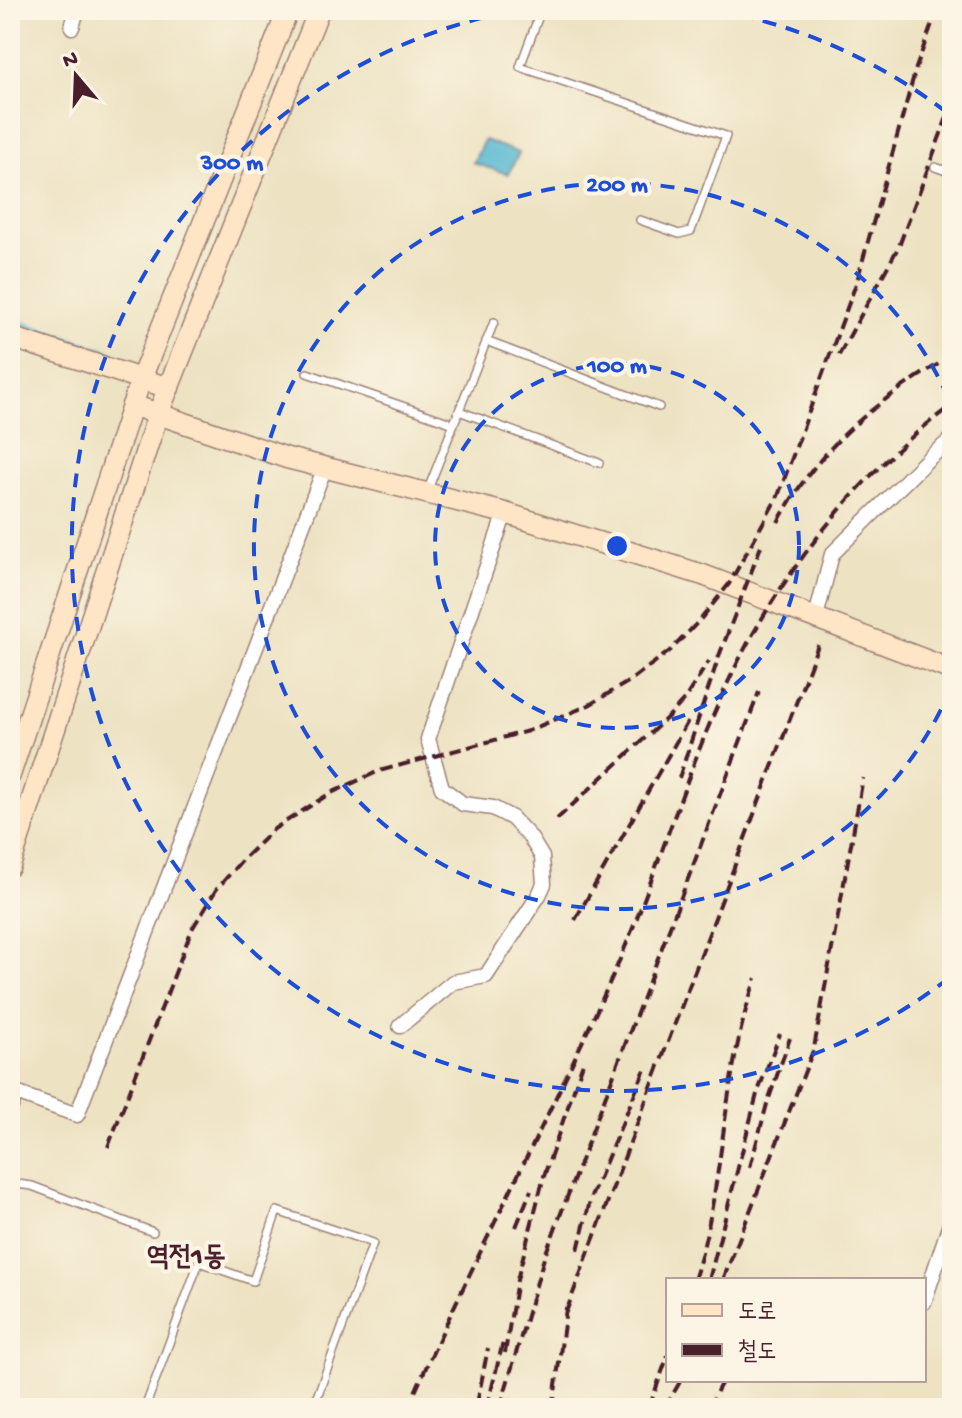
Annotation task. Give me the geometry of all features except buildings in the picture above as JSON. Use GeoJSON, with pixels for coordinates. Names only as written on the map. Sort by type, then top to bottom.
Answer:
{"type":"FeatureCollection","features":[{"type":"Feature","properties":{"kind":"main road"},"geometry":{"type":"LineString","coordinates":[[10,775],[141,379],[288,10]]}},
{"type":"Feature","properties":{"kind":"main road"},"geometry":{"type":"LineString","coordinates":[[10,866],[158,414],[319,10]]}},
{"type":"Feature","properties":{"kind":"main road"},"geometry":{"type":"LineString","coordinates":[[10,337],[169,388]]}},
{"type":"Feature","properties":{"kind":"main road"},"geometry":{"type":"LineString","coordinates":[[132,405],[254,448],[505,513],[703,575],[952,670]]}},
{"type":"Feature","properties":{"kind":"street"},"geometry":{"type":"LineString","coordinates":[[72,27],[77,10]]}},
{"type":"Feature","properties":{"kind":"street"},"geometry":{"type":"LineString","coordinates":[[816,617],[832,554],[952,439]]}},
{"type":"Feature","properties":{"kind":"street"},"geometry":{"type":"LineString","coordinates":[[10,1109],[16,1093],[77,1115],[325,467]]}},
{"type":"Feature","properties":{"kind":"street"},"geometry":{"type":"LineString","coordinates":[[400,1026],[453,982],[486,976],[544,884],[542,857],[530,837],[512,818],[493,808],[463,804],[442,788],[428,739],[505,513]]}},
{"type":"Feature","properties":{"kind":"street"},"geometry":{"type":"LineString","coordinates":[[926,1296],[952,1218]]}},
{"type":"Feature","properties":{"kind":"lane"},"geometry":{"type":"LineString","coordinates":[[541,10],[520,67],[726,136],[691,231],[679,234],[640,220]]}},
{"type":"Feature","properties":{"kind":"lane"},"geometry":{"type":"LineString","coordinates":[[935,167],[952,173]]}},
{"type":"Feature","properties":{"kind":"lane"},"geometry":{"type":"LineString","coordinates":[[427,493],[494,322]]}},
{"type":"Feature","properties":{"kind":"lane"},"geometry":{"type":"LineString","coordinates":[[486,341],[659,407]]}},
{"type":"Feature","properties":{"kind":"lane"},"geometry":{"type":"LineString","coordinates":[[307,373],[454,424]]}},
{"type":"Feature","properties":{"kind":"lane"},"geometry":{"type":"LineString","coordinates":[[459,411],[599,463]]}},
{"type":"Feature","properties":{"kind":"lane"},"geometry":{"type":"LineString","coordinates":[[10,1183],[32,1186],[153,1232]]}},
{"type":"Feature","properties":{"kind":"lane"},"geometry":{"type":"LineString","coordinates":[[145,1408],[199,1262],[253,1281],[277,1211],[373,1243],[313,1408]]}},
{"type":"Feature","properties":{"kind":"lane"},"geometry":{"type":"LineString","coordinates":[[10,1406],[18,1408]]}},
{"type":"Feature","properties":{"kind":"water"},"geometry":{"type":"Polygon","coordinates":[[[484,140],[519,153],[508,174],[473,163],[484,140]]]}},
{"type":"Feature","properties":{"kind":"waterway"},"geometry":{"type":"LineString","coordinates":[[10,319],[112,353]]}},
{"type":"Feature","properties":{"kind":"railway"},"geometry":{"type":"LineString","coordinates":[[108,1147],[192,929],[216,890],[274,829],[329,794],[379,771],[528,731],[589,705],[628,682],[671,650],[729,584],[778,496],[857,281],[916,68],[937,10]]}},
{"type":"Feature","properties":{"kind":"railway"},"geometry":{"type":"LineString","coordinates":[[839,355],[899,246],[952,104]]}},
{"type":"Feature","properties":{"kind":"railway"},"geometry":{"type":"LineString","coordinates":[[778,522],[812,470],[853,426],[900,389],[952,356]]}},
{"type":"Feature","properties":{"kind":"railway"},"geometry":{"type":"LineString","coordinates":[[408,1408],[617,966],[711,720],[749,641],[790,574],[838,512],[892,455],[952,405]]}},
{"type":"Feature","properties":{"kind":"railway"},"geometry":{"type":"LineString","coordinates":[[679,778],[719,656],[763,541]]}},
{"type":"Feature","properties":{"kind":"railway"},"geometry":{"type":"LineString","coordinates":[[566,1312],[818,645]]}},
{"type":"Feature","properties":{"kind":"railway"},"geometry":{"type":"LineString","coordinates":[[557,819],[670,715],[684,700],[709,661]]}},
{"type":"Feature","properties":{"kind":"railway"},"geometry":{"type":"LineString","coordinates":[[500,1408],[544,1258],[759,692]]}},
{"type":"Feature","properties":{"kind":"railway"},"geometry":{"type":"LineString","coordinates":[[575,920],[688,721]]}},
{"type":"Feature","properties":{"kind":"railway"},"geometry":{"type":"LineString","coordinates":[[724,1278],[814,1048],[863,778]]}},
{"type":"Feature","properties":{"kind":"railway"},"geometry":{"type":"LineString","coordinates":[[695,1278],[712,1205],[736,1052],[756,978]]}},
{"type":"Feature","properties":{"kind":"railway"},"geometry":{"type":"LineString","coordinates":[[710,1278],[757,1094],[780,1034]]}},
{"type":"Feature","properties":{"kind":"railway"},"geometry":{"type":"LineString","coordinates":[[750,1167],[767,1104],[790,1038]]}},
{"type":"Feature","properties":{"kind":"railway"},"geometry":{"type":"LineString","coordinates":[[505,1353],[517,1280],[544,1176],[584,1060]]}},
{"type":"Feature","properties":{"kind":"railway"},"geometry":{"type":"LineString","coordinates":[[578,1250],[591,1197],[646,1067]]}},
{"type":"Feature","properties":{"kind":"railway"},"geometry":{"type":"LineString","coordinates":[[516,1227],[531,1190]]}},
{"type":"Feature","properties":{"kind":"railway"},"geometry":{"type":"LineString","coordinates":[[553,1408],[567,1301]]}},
{"type":"Feature","properties":{"kind":"railway"},"geometry":{"type":"LineString","coordinates":[[487,1408],[503,1342]]}},
{"type":"Feature","properties":{"kind":"railway"},"geometry":{"type":"LineString","coordinates":[[477,1404],[488,1348]]}},
{"type":"Feature","properties":{"kind":"railway"},"geometry":{"type":"LineString","coordinates":[[649,1408],[666,1361]]}},
{"type":"Feature","properties":{"kind":"railway"},"geometry":{"type":"LineString","coordinates":[[665,1408],[680,1382]]}},
{"type":"Feature","properties":{"kind":"railway"},"geometry":{"type":"LineString","coordinates":[[708,1408],[722,1382]]}},
{"type":"Feature","properties":{"kind":"district","name":"역전1동"},"geometry":{"type":"Point","coordinates":[186,1258]}}]}
